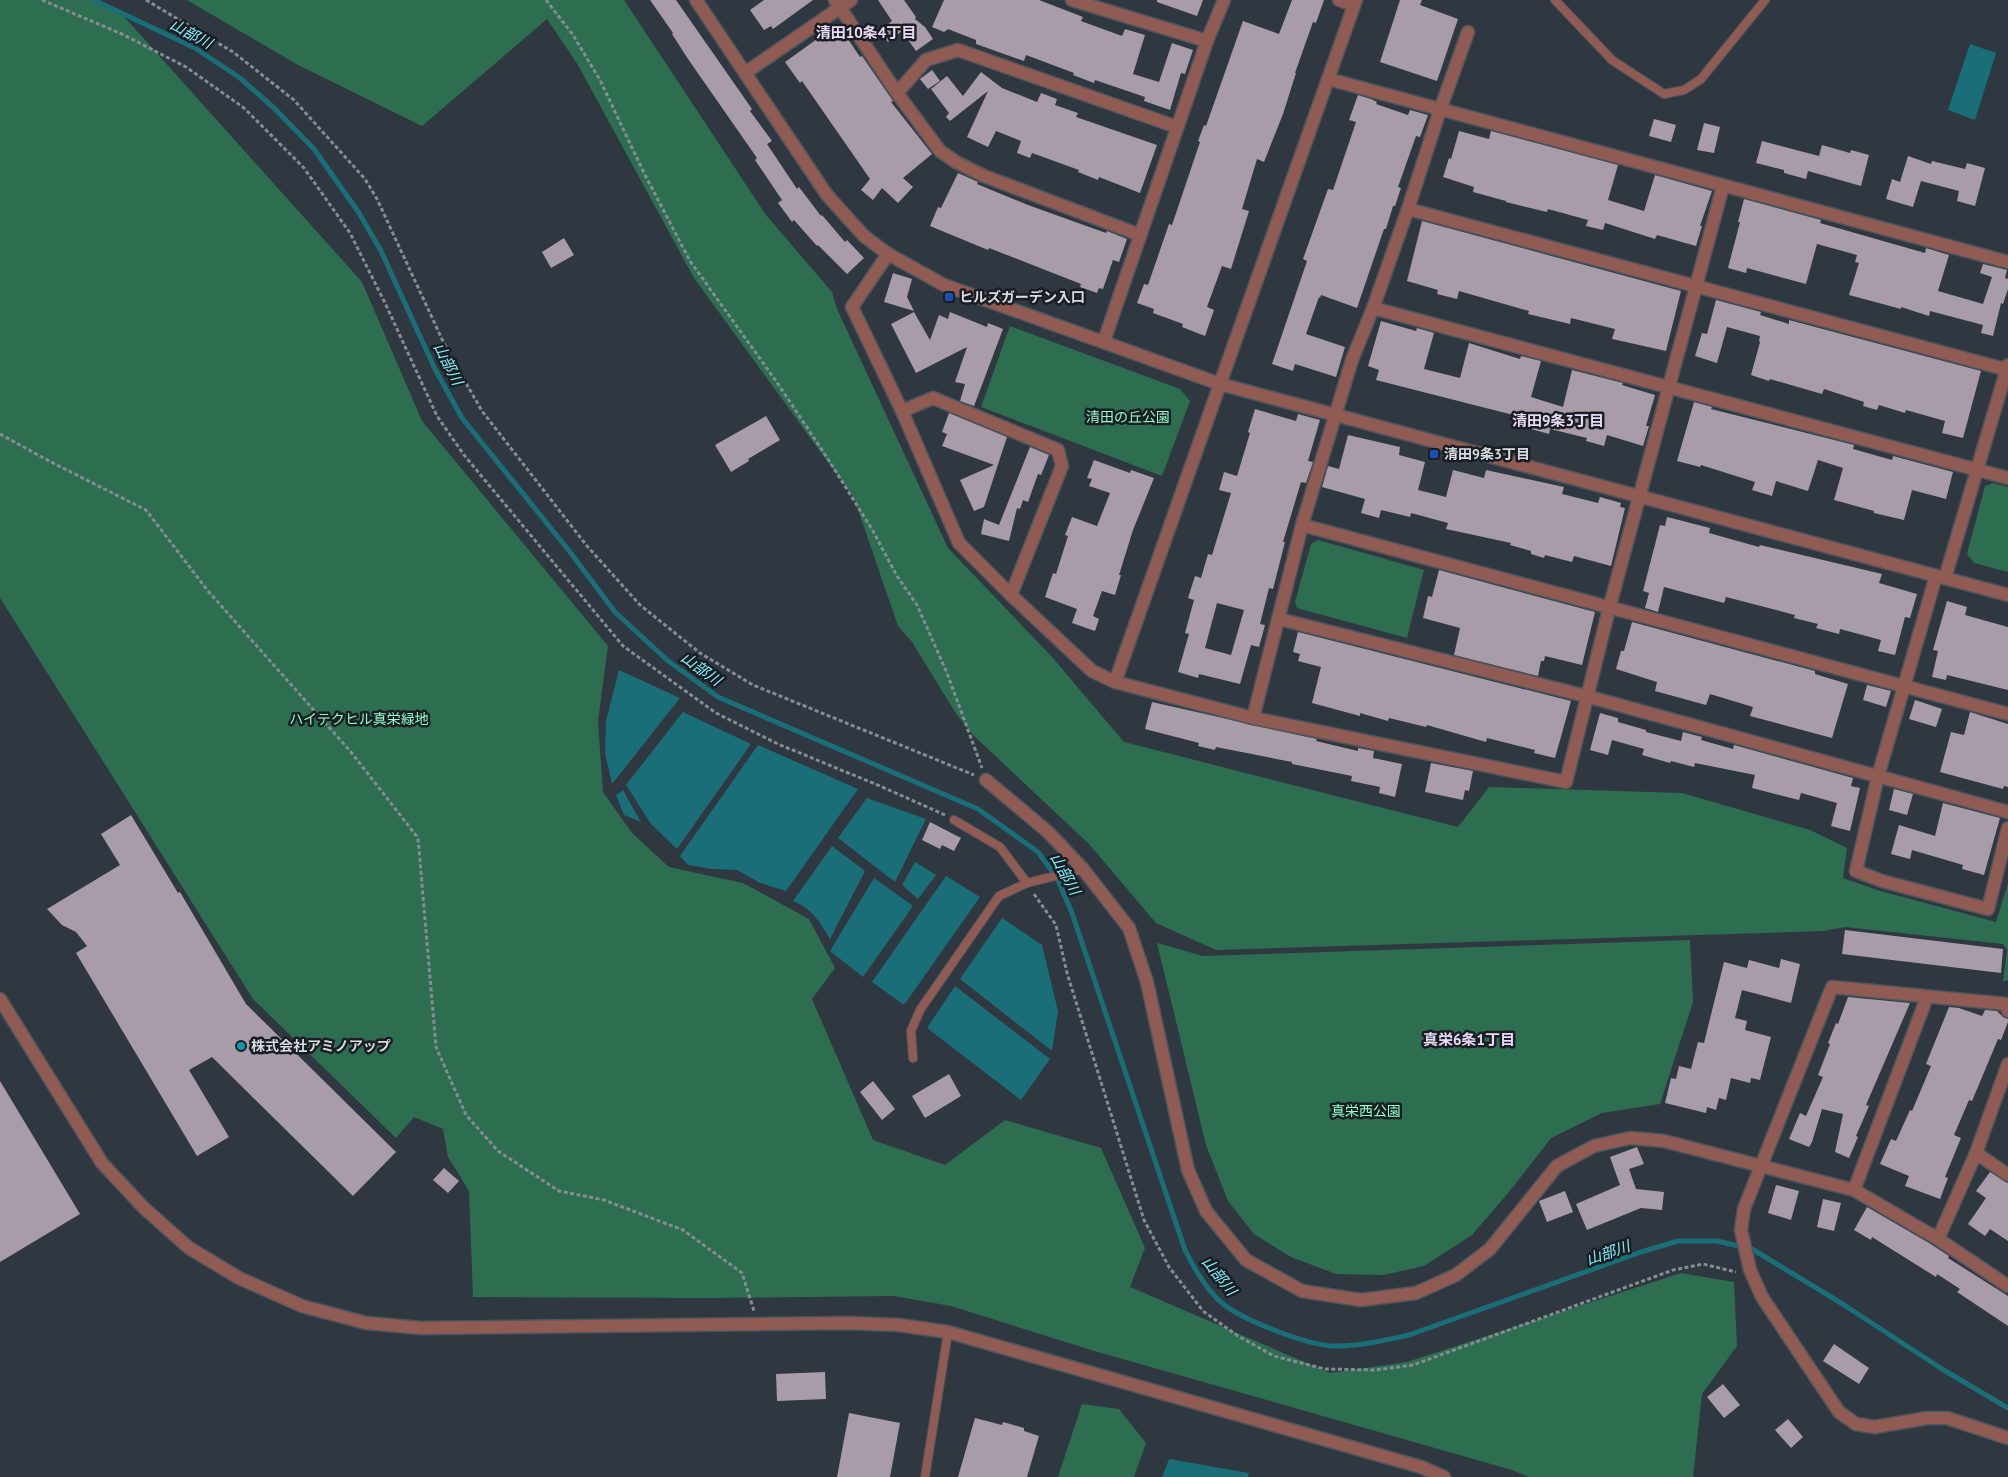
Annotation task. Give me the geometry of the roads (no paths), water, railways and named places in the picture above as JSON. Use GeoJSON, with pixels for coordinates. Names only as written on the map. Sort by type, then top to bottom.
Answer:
{"type":"FeatureCollection","features":[{"type":"Feature","properties":{"kind":"street"},"geometry":{"type":"LineString","coordinates":[[696,0],[827,195],[864,236],[888,254],[944,285],[1220,384],[2008,595]]}},
{"type":"Feature","properties":{"kind":"street"},"geometry":{"type":"LineString","coordinates":[[744,72],[838,4],[851,0]]}},
{"type":"Feature","properties":{"kind":"street"},"geometry":{"type":"LineString","coordinates":[[1072,0],[1207,41]]}},
{"type":"Feature","properties":{"kind":"street"},"geometry":{"type":"LineString","coordinates":[[1104,342],[1207,41],[1224,0]]}},
{"type":"Feature","properties":{"kind":"street"},"geometry":{"type":"LineString","coordinates":[[1115,682],[1355,3],[1339,0]]}},
{"type":"Feature","properties":{"kind":"street"},"geometry":{"type":"LineString","coordinates":[[838,4],[897,93],[940,151],[956,162],[984,176],[1140,235]]}},
{"type":"Feature","properties":{"kind":"street"},"geometry":{"type":"LineString","coordinates":[[1253,718],[1302,525],[1352,360],[1373,308],[1468,32]]}},
{"type":"Feature","properties":{"kind":"street"},"geometry":{"type":"LineString","coordinates":[[897,93],[926,60],[958,50],[1177,127]]}},
{"type":"Feature","properties":{"kind":"street"},"geometry":{"type":"LineString","coordinates":[[1328,79],[2008,262]]}},
{"type":"Feature","properties":{"kind":"street"},"geometry":{"type":"LineString","coordinates":[[888,254],[852,307],[902,411],[959,543],[1092,671],[1115,682],[1253,718],[1566,782],[1609,608],[1641,497],[1723,186]]}},
{"type":"Feature","properties":{"kind":"street"},"geometry":{"type":"LineString","coordinates":[[1408,209],[2008,368],[1878,776],[1856,871],[1988,909],[2008,828]]}},
{"type":"Feature","properties":{"kind":"street"},"geometry":{"type":"LineString","coordinates":[[1373,308],[2008,478]]}},
{"type":"Feature","properties":{"kind":"street"},"geometry":{"type":"LineString","coordinates":[[902,411],[933,398],[1058,450],[1062,466],[1011,595]]}},
{"type":"Feature","properties":{"kind":"street"},"geometry":{"type":"LineString","coordinates":[[1302,525],[1905,688],[2008,714]]}},
{"type":"Feature","properties":{"kind":"street"},"geometry":{"type":"LineString","coordinates":[[1278,619],[1586,696],[2008,812]]}},
{"type":"Feature","properties":{"kind":"street"},"geometry":{"type":"LineString","coordinates":[[986,780],[1048,832],[1078,871],[1129,928],[1147,982],[1188,1170],[1206,1211],[1246,1260],[1302,1291],[1361,1300],[1416,1293],[1456,1275],[1490,1249],[1557,1166],[1594,1146],[1630,1138],[1664,1140],[1854,1190],[1938,1239],[2008,1286]]}},
{"type":"Feature","properties":{"kind":"street"},"geometry":{"type":"LineString","coordinates":[[2008,1012],[2006,1004],[1832,987],[1744,1209],[1741,1230],[1752,1274],[1762,1297],[1839,1412],[1856,1424],[1875,1427],[1928,1418],[1947,1418],[2008,1438]]}},
{"type":"Feature","properties":{"kind":"street"},"geometry":{"type":"LineString","coordinates":[[1854,1190],[1927,997]]}},
{"type":"Feature","properties":{"kind":"street"},"geometry":{"type":"LineString","coordinates":[[0,999],[102,1163],[144,1208],[189,1248],[239,1278],[302,1306],[366,1323],[421,1328],[848,1323],[899,1326],[948,1332],[1421,1467],[1444,1477]]}},
{"type":"Feature","properties":{"kind":"street"},"geometry":{"type":"LineString","coordinates":[[1938,1239],[1976,1153],[2008,1064]]}},
{"type":"Feature","properties":{"kind":"street"},"geometry":{"type":"LineString","coordinates":[[1976,1153],[2008,1175]]}},
{"type":"Feature","properties":{"kind":"lane"},"geometry":{"type":"LineString","coordinates":[[1555,0],[1612,60],[1664,94],[1684,90],[1702,79],[1765,0]]}},
{"type":"Feature","properties":{"kind":"lane"},"geometry":{"type":"LineString","coordinates":[[954,820],[1000,847],[1030,882]]}},
{"type":"Feature","properties":{"kind":"lane"},"geometry":{"type":"LineString","coordinates":[[913,1058],[911,1031],[920,1010],[999,896],[1030,882],[1078,871]]}},
{"type":"Feature","properties":{"kind":"lane"},"geometry":{"type":"LineString","coordinates":[[925,1477],[948,1332]]}},
{"type":"Feature","properties":{"kind":"water"},"geometry":{"type":"Polygon","coordinates":[[[1970,44],[1996,53],[1975,120],[1948,110],[1970,44]]]}},
{"type":"Feature","properties":{"kind":"water"},"geometry":{"type":"Polygon","coordinates":[[[619,670],[680,698],[612,784],[605,753],[606,721],[619,670]]]}},
{"type":"Feature","properties":{"kind":"water"},"geometry":{"type":"Polygon","coordinates":[[[683,712],[751,744],[677,849],[651,824],[626,785],[683,712]]]}},
{"type":"Feature","properties":{"kind":"water"},"geometry":{"type":"Polygon","coordinates":[[[758,745],[858,789],[786,891],[760,883],[737,870],[712,869],[688,865],[680,856],[758,745]]]}},
{"type":"Feature","properties":{"kind":"water"},"geometry":{"type":"Polygon","coordinates":[[[623,790],[641,822],[624,815],[616,795],[623,790]]]}},
{"type":"Feature","properties":{"kind":"water"},"geometry":{"type":"Polygon","coordinates":[[[867,798],[926,819],[895,882],[838,838],[867,798]]]}},
{"type":"Feature","properties":{"kind":"water"},"geometry":{"type":"Polygon","coordinates":[[[832,846],[865,871],[830,939],[814,916],[793,901],[832,846]]]}},
{"type":"Feature","properties":{"kind":"water"},"geometry":{"type":"Polygon","coordinates":[[[915,862],[936,875],[918,899],[902,885],[915,862]]]}},
{"type":"Feature","properties":{"kind":"water"},"geometry":{"type":"Polygon","coordinates":[[[946,876],[980,897],[904,1005],[872,982],[946,876]]]}},
{"type":"Feature","properties":{"kind":"water"},"geometry":{"type":"Polygon","coordinates":[[[874,878],[913,906],[863,977],[830,951],[874,878]]]}},
{"type":"Feature","properties":{"kind":"water"},"geometry":{"type":"Polygon","coordinates":[[[1002,918],[1042,945],[1058,1011],[1052,1051],[960,979],[1002,918]]]}},
{"type":"Feature","properties":{"kind":"water"},"geometry":{"type":"Polygon","coordinates":[[[955,986],[1050,1059],[1021,1100],[927,1028],[955,986]]]}},
{"type":"Feature","properties":{"kind":"water"},"geometry":{"type":"Polygon","coordinates":[[[1169,1459],[1249,1473],[1248,1477],[1162,1477],[1169,1459]]]}},
{"type":"Feature","properties":{"kind":"waterway","name":"山部川"},"geometry":{"type":"LineString","coordinates":[[94,0],[195,48],[240,78],[273,107],[314,149],[359,213],[381,251],[435,369],[462,418],[570,552],[615,612],[667,660],[718,697],[978,809],[1038,852],[1057,878],[1072,913],[1185,1250],[1196,1271],[1216,1298],[1222,1303],[1245,1317],[1294,1337],[1325,1345],[1355,1345],[1409,1335],[1641,1252],[1678,1241],[1717,1241],[1752,1249],[1841,1303],[1942,1369],[2008,1408]]}},
{"type":"Feature","properties":{"kind":"place","name":"ヒルズガーデン入口"},"geometry":{"type":"Point","coordinates":[949,297]}},
{"type":"Feature","properties":{"kind":"place","name":"清田9条3丁目"},"geometry":{"type":"Point","coordinates":[1434,454]}},
{"type":"Feature","properties":{"kind":"place","name":"株式会社アミノアップ"},"geometry":{"type":"Point","coordinates":[241,1046]}},
{"type":"Feature","properties":{"kind":"district","name":"清田10条4丁目"},"geometry":{"type":"Point","coordinates":[866,33]}},
{"type":"Feature","properties":{"kind":"district","name":"清田9条3丁目"},"geometry":{"type":"Point","coordinates":[1558,421]}},
{"type":"Feature","properties":{"kind":"district","name":"真栄6条1丁目"},"geometry":{"type":"Point","coordinates":[1469,1040]}},
{"type":"Feature","properties":{"kind":"park label","name":"清田の丘公園"},"geometry":{"type":"Point","coordinates":[1128,417]}},
{"type":"Feature","properties":{"kind":"park label","name":"ハイテクヒル真栄緑地"},"geometry":{"type":"Point","coordinates":[359,719]}},
{"type":"Feature","properties":{"kind":"park label","name":"真栄西公園"},"geometry":{"type":"Point","coordinates":[1366,1111]}}]}
